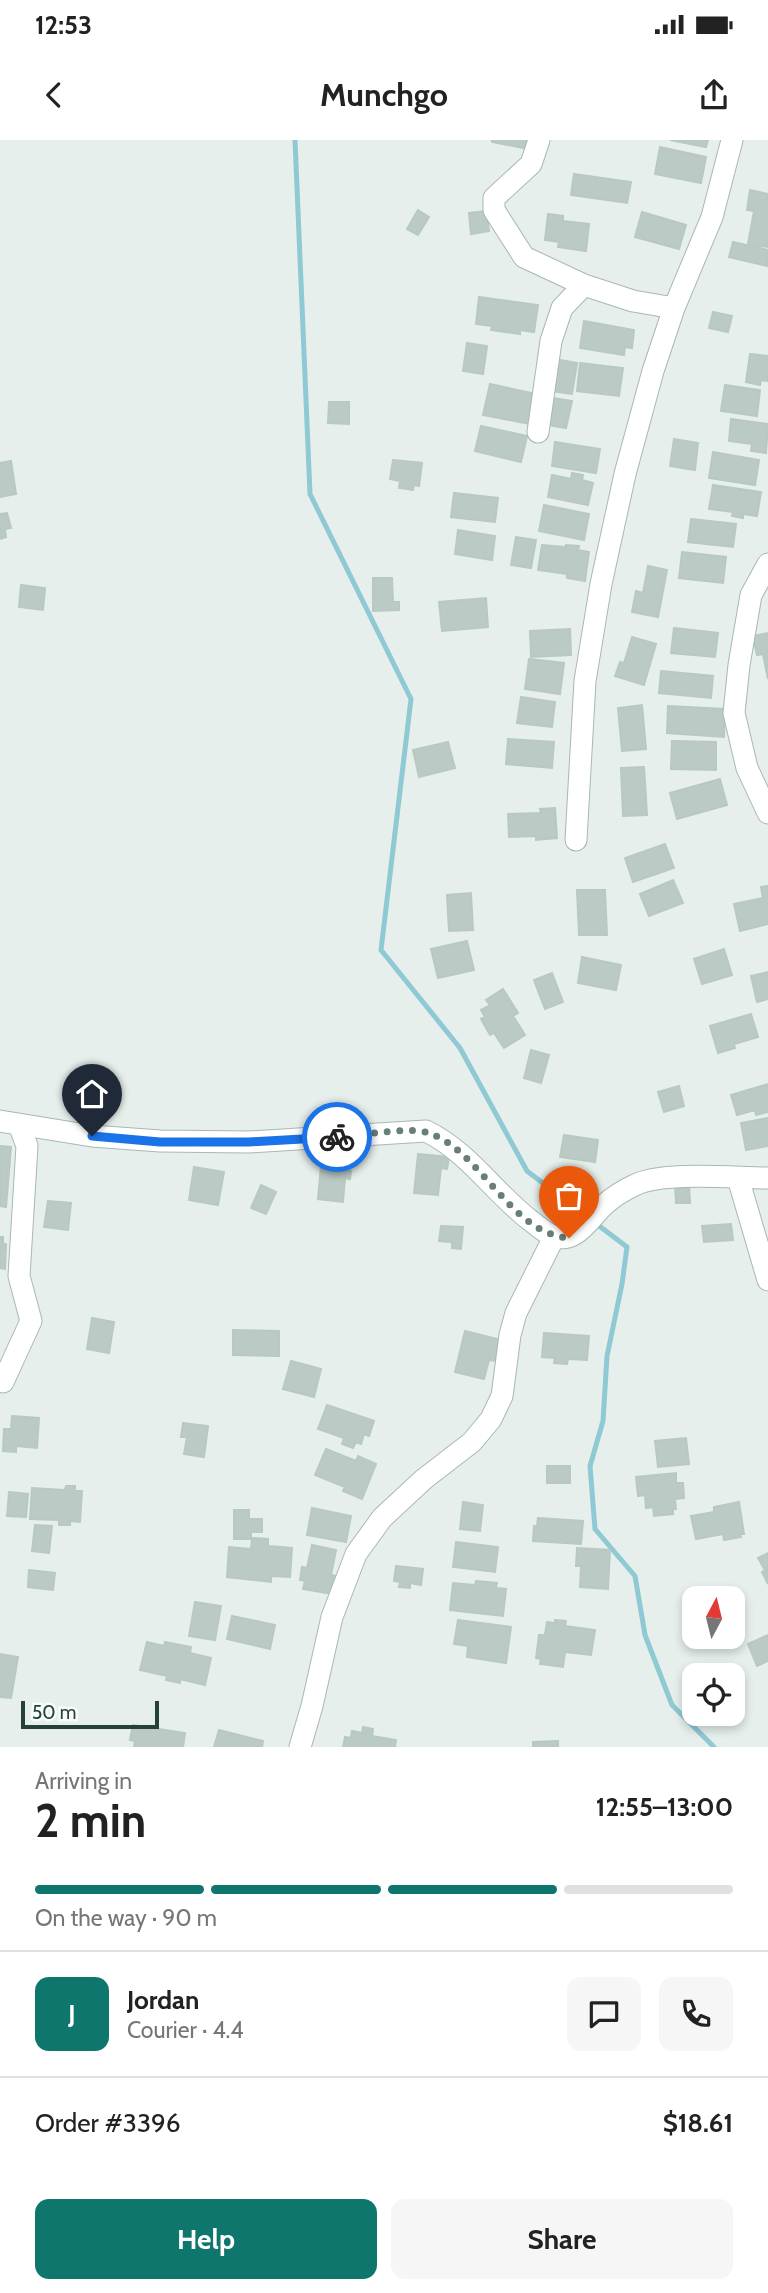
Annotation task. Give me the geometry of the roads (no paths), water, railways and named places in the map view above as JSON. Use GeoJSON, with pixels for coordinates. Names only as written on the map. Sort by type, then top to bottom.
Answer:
{"type":"FeatureCollection","features":[{"type":"Feature","properties":{"kind":"street"},"geometry":{"type":"LineString","coordinates":[[539,140],[531,164],[494,198],[494,210],[524,257],[584,285],[633,300],[674,308]]}},
{"type":"Feature","properties":{"kind":"street"},"geometry":{"type":"LineString","coordinates":[[576,840],[585,681],[601,584],[625,474],[653,371],[674,308],[712,217],[732,140]]}},
{"type":"Feature","properties":{"kind":"street"},"geometry":{"type":"LineString","coordinates":[[538,432],[551,341],[562,308],[584,285]]}},
{"type":"Feature","properties":{"kind":"street"},"geometry":{"type":"LineString","coordinates":[[768,564],[751,595],[734,713],[747,768],[768,813]]}},
{"type":"Feature","properties":{"kind":"street"},"geometry":{"type":"LineString","coordinates":[[10,1123],[92,1136],[160,1142],[249,1142],[426,1131],[464,1156],[510,1206],[554,1237],[569,1238],[586,1226],[604,1205],[638,1183],[660,1178],[768,1178]]}},
{"type":"Feature","properties":{"kind":"street"},"geometry":{"type":"LineString","coordinates":[[4,1382],[31,1321],[19,1276],[27,1146],[10,1123]]}},
{"type":"Feature","properties":{"kind":"street"},"geometry":{"type":"LineString","coordinates":[[738,1178],[768,1280]]}},
{"type":"Feature","properties":{"kind":"street"},"geometry":{"type":"LineString","coordinates":[[300,1747],[332,1617],[355,1554],[382,1518],[433,1471],[472,1442],[491,1419],[502,1396],[510,1335],[516,1313],[554,1237]]}},
{"type":"Feature","properties":{"kind":"waterway"},"geometry":{"type":"LineString","coordinates":[[295,140],[310,494],[411,699],[381,950],[460,1048],[527,1171],[586,1216]]}},
{"type":"Feature","properties":{"kind":"waterway"},"geometry":{"type":"LineString","coordinates":[[594,1222],[627,1247],[607,1356],[603,1421],[590,1466],[595,1529],[635,1576],[645,1635],[672,1705],[714,1747]]}}]}
